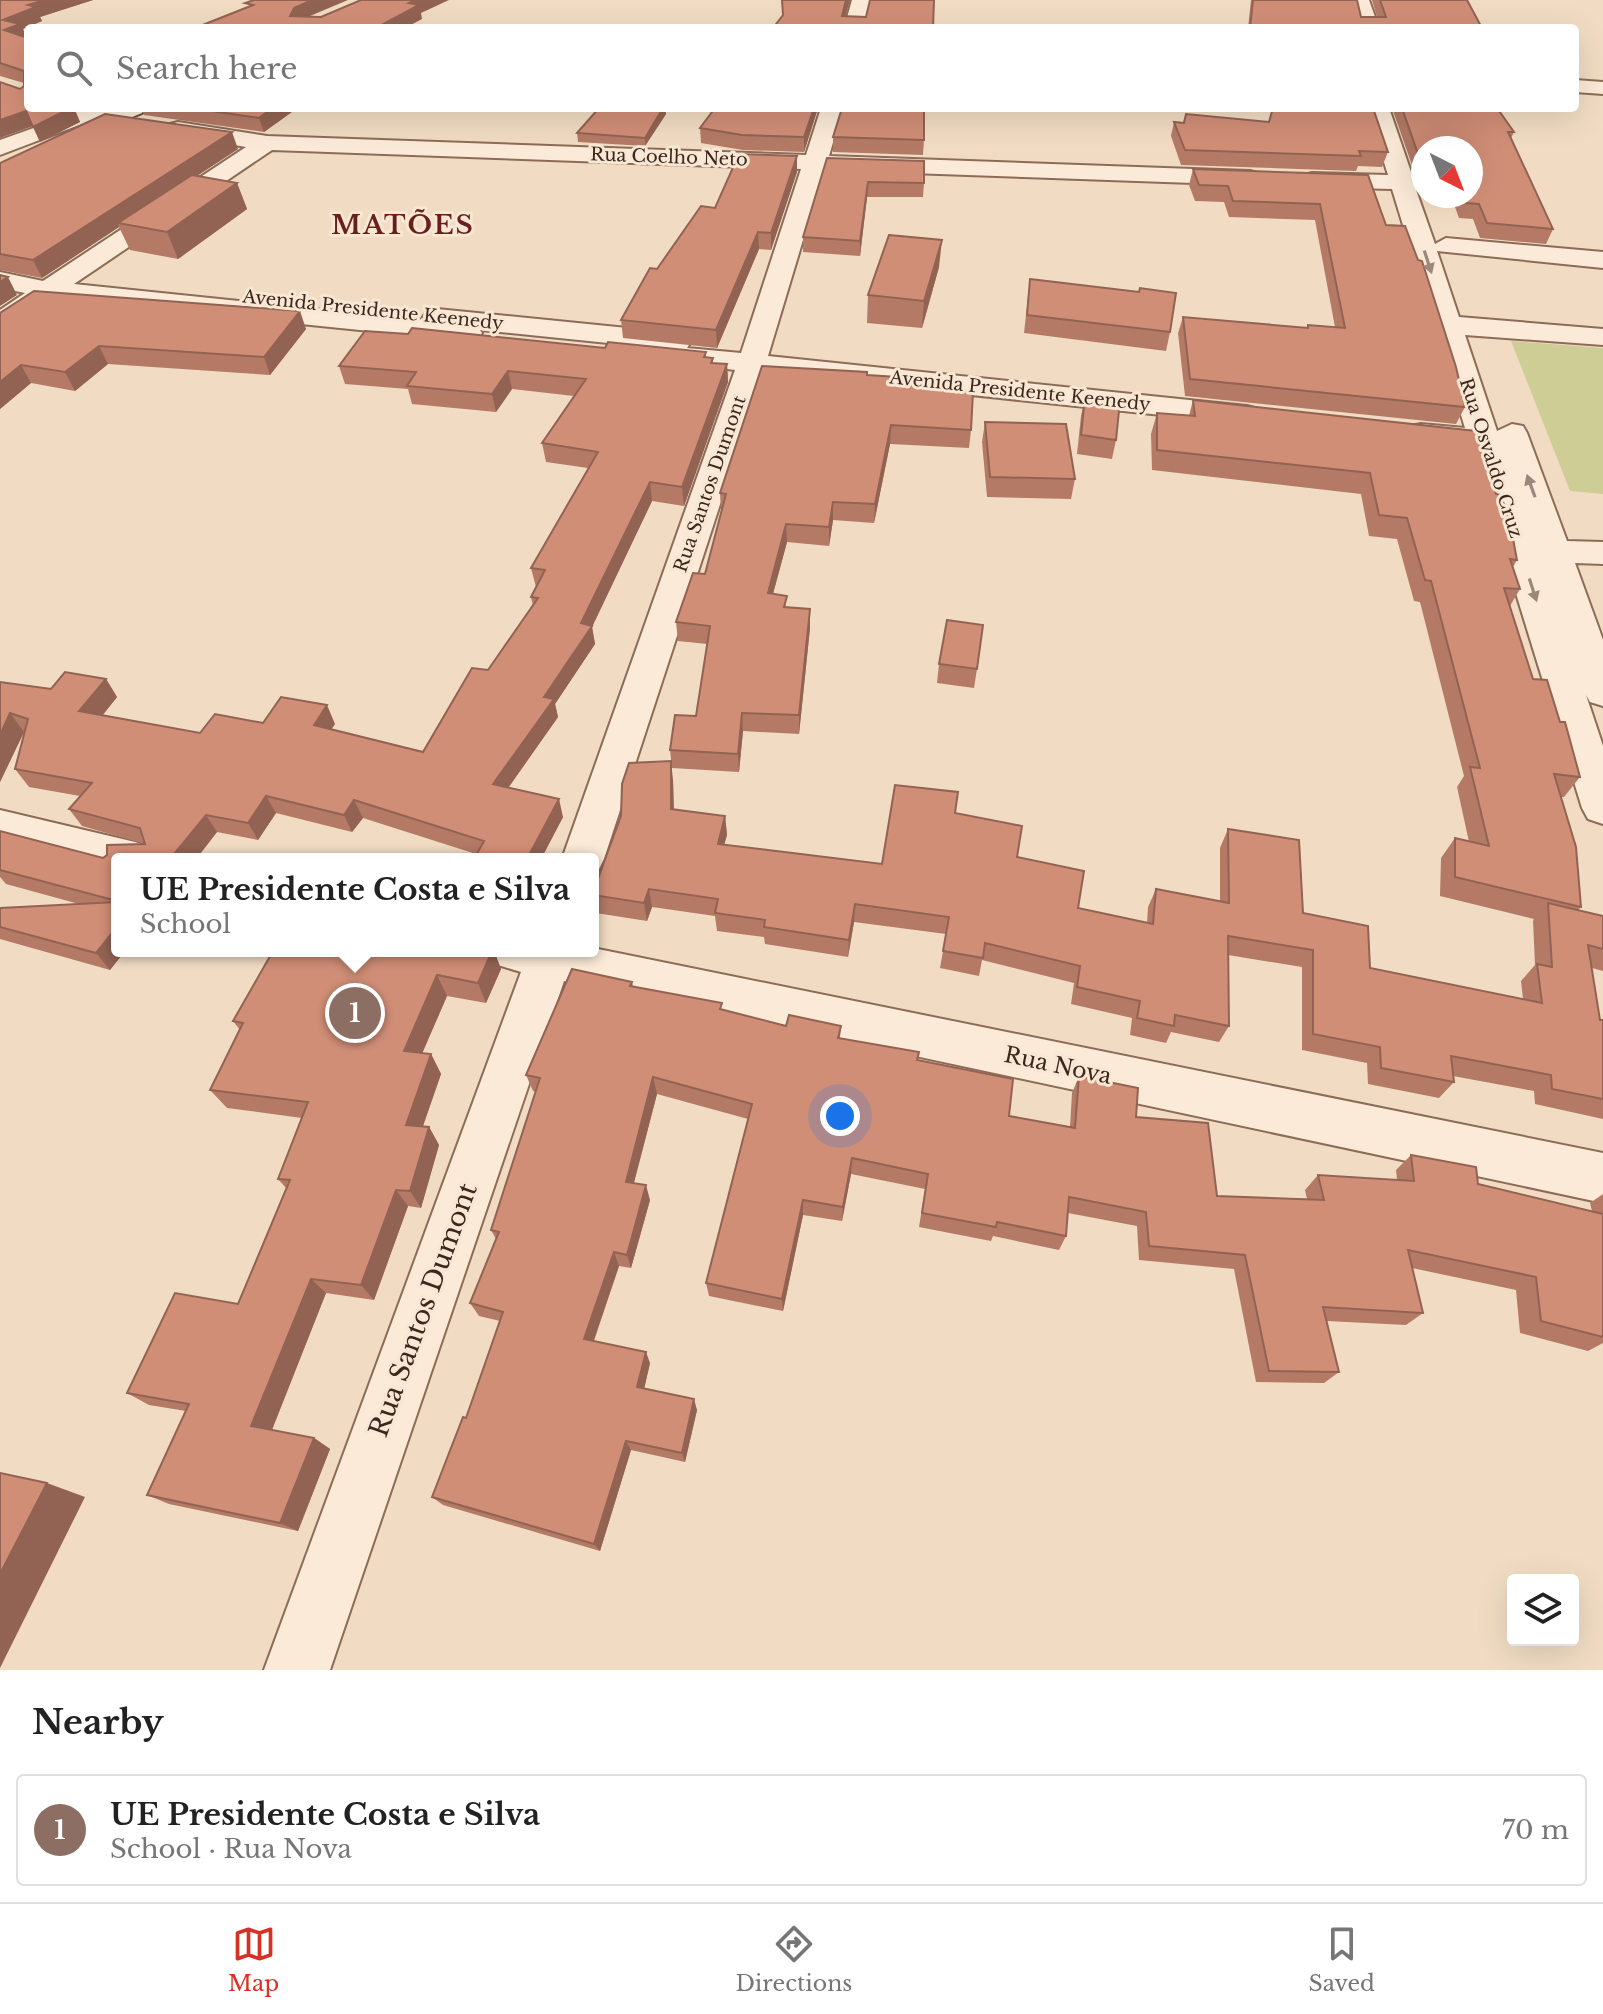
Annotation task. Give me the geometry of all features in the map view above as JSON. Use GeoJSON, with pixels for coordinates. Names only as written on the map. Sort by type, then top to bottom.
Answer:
{"type":"FeatureCollection","features":[{"type":"Feature","properties":{"kind":"street"},"geometry":{"type":"LineString","coordinates":[[855,24],[861,0]]}},
{"type":"Feature","properties":{"kind":"street"},"geometry":{"type":"LineString","coordinates":[[1344,0],[1352,24]]}},
{"type":"Feature","properties":{"kind":"street"},"geometry":{"type":"LineString","coordinates":[[1360,0],[1368,24]]}},
{"type":"Feature","properties":{"kind":"street"},"geometry":{"type":"LineString","coordinates":[[1579,86],[1603,88]]}},
{"type":"Feature","properties":{"kind":"street"},"geometry":{"type":"LineString","coordinates":[[0,148],[92,112]]}},
{"type":"Feature","properties":{"kind":"street"},"geometry":{"type":"LineString","coordinates":[[13,168],[92,112]]}},
{"type":"Feature","properties":{"kind":"street","name":"Rua Coelho Neto"},"geometry":{"type":"LineString","coordinates":[[92,112],[267,143],[1411,186]]}},
{"type":"Feature","properties":{"kind":"street","name":"Rua Santos Dumont"},"geometry":{"type":"LineString","coordinates":[[585,853],[754,356],[831,112]]}},
{"type":"Feature","properties":{"kind":"street","name":"Rua Osvaldo Cruz"},"geometry":{"type":"LineString","coordinates":[[1380,112],[1411,171]]}},
{"type":"Feature","properties":{"kind":"street","name":"Rua Osvaldo Cruz"},"geometry":{"type":"LineString","coordinates":[[1399,112],[1411,156]]}},
{"type":"Feature","properties":{"kind":"street"},"geometry":{"type":"LineString","coordinates":[[0,322],[267,143]]}},
{"type":"Feature","properties":{"kind":"street","name":"Rua Osvaldo Cruz"},"geometry":{"type":"LineString","coordinates":[[1426,208],[1497,434],[1520,550],[1603,808]]}},
{"type":"Feature","properties":{"kind":"street","name":"Rua Osvaldo Cruz"},"geometry":{"type":"LineString","coordinates":[[1429,208],[1446,246],[1461,326]]}},
{"type":"Feature","properties":{"kind":"street"},"geometry":{"type":"LineString","coordinates":[[1446,246],[1603,260]]}},
{"type":"Feature","properties":{"kind":"street","name":"Avenida Presidente Keenedy"},"geometry":{"type":"LineString","coordinates":[[0,266],[57,284]]}},
{"type":"Feature","properties":{"kind":"street","name":"Avenida Presidente Keenedy"},"geometry":{"type":"LineString","coordinates":[[0,280],[1279,411]]}},
{"type":"Feature","properties":{"kind":"street"},"geometry":{"type":"LineString","coordinates":[[1461,326],[1603,337]]}},
{"type":"Feature","properties":{"kind":"street"},"geometry":{"type":"LineString","coordinates":[[1396,423],[1497,434]]}},
{"type":"Feature","properties":{"kind":"street","name":"Rua Osvaldo Cruz"},"geometry":{"type":"LineString","coordinates":[[1497,434],[1554,551],[1603,692]]}},
{"type":"Feature","properties":{"kind":"street"},"geometry":{"type":"LineString","coordinates":[[1520,550],[1603,553]]}},
{"type":"Feature","properties":{"kind":"street"},"geometry":{"type":"LineString","coordinates":[[0,826],[111,853]]}},
{"type":"Feature","properties":{"kind":"street","name":"Rua Santos Dumont"},"geometry":{"type":"LineString","coordinates":[[297,1670],[537,957]]}},
{"type":"Feature","properties":{"kind":"street","name":"Rua Nova"},"geometry":{"type":"LineString","coordinates":[[552,957],[1603,1178]]}},
{"type":"Feature","properties":{"kind":"shaded area"},"geometry":{"type":"Polygon","coordinates":[[[1511,341],[1603,348],[1603,494],[1570,491],[1511,341]]]}},
{"type":"Feature","properties":{"kind":"building"},"geometry":{"type":"Polygon","coordinates":[[[0,0],[45,0],[28,5],[36,7],[3,20],[20,24],[4,30],[24,37],[24,71],[0,63],[0,0]]]}},
{"type":"Feature","properties":{"kind":"building"},"geometry":{"type":"Polygon","coordinates":[[[254,0],[312,0],[294,8],[290,16],[321,17],[361,0],[417,0],[409,3],[419,5],[383,24],[205,24],[253,5],[245,3],[254,0]]]}},
{"type":"Feature","properties":{"kind":"building"},"geometry":{"type":"Polygon","coordinates":[[[782,0],[846,0],[842,16],[866,17],[870,0],[934,0],[933,24],[776,24],[783,15],[782,0]]]}},
{"type":"Feature","properties":{"kind":"building"},"geometry":{"type":"Polygon","coordinates":[[[1253,0],[1357,0],[1361,17],[1386,17],[1380,0],[1467,0],[1480,24],[1250,24],[1253,0]]]}},
{"type":"Feature","properties":{"kind":"building"},"geometry":{"type":"Polygon","coordinates":[[[0,82],[20,89],[24,86],[24,112],[0,120],[0,82]]]}},
{"type":"Feature","properties":{"kind":"building"},"geometry":{"type":"Polygon","coordinates":[[[26,112],[63,112],[33,127],[26,112]]]}},
{"type":"Feature","properties":{"kind":"building"},"geometry":{"type":"Polygon","coordinates":[[[218,112],[267,112],[259,118],[218,112]]]}},
{"type":"Feature","properties":{"kind":"building"},"geometry":{"type":"Polygon","coordinates":[[[595,112],[661,112],[645,138],[577,133],[595,112]]]}},
{"type":"Feature","properties":{"kind":"building"},"geometry":{"type":"Polygon","coordinates":[[[712,112],[813,112],[804,137],[742,135],[700,128],[712,112]]]}},
{"type":"Feature","properties":{"kind":"building"},"geometry":{"type":"Polygon","coordinates":[[[841,112],[924,112],[924,140],[833,137],[841,112]]]}},
{"type":"Feature","properties":{"kind":"building"},"geometry":{"type":"Polygon","coordinates":[[[1272,112],[1374,112],[1388,152],[1359,151],[1361,156],[1185,150],[1174,122],[1184,123],[1186,114],[1269,122],[1272,112]]]}},
{"type":"Feature","properties":{"kind":"building"},"geometry":{"type":"Polygon","coordinates":[[[1403,112],[1500,112],[1514,132],[1508,132],[1553,229],[1487,223],[1481,208],[1483,136],[1412,136],[1403,112]]]}},
{"type":"Feature","properties":{"kind":"building"},"geometry":{"type":"Polygon","coordinates":[[[105,114],[232,132],[33,260],[0,254],[0,163],[105,114]]]}},
{"type":"Feature","properties":{"kind":"building"},"geometry":{"type":"Polygon","coordinates":[[[739,154],[797,156],[771,233],[758,232],[716,330],[621,320],[650,268],[657,269],[701,206],[715,208],[739,154]]]}},
{"type":"Feature","properties":{"kind":"building"},"geometry":{"type":"Polygon","coordinates":[[[827,158],[924,161],[924,183],[868,182],[860,241],[803,237],[827,158]]]}},
{"type":"Feature","properties":{"kind":"building"},"geometry":{"type":"Polygon","coordinates":[[[1193,169],[1368,175],[1386,225],[1405,226],[1418,260],[1422,261],[1456,367],[1465,407],[1190,379],[1183,317],[1308,328],[1308,325],[1345,328],[1320,204],[1233,201],[1228,186],[1199,185],[1193,169]]]}},
{"type":"Feature","properties":{"kind":"building"},"geometry":{"type":"Polygon","coordinates":[[[192,175],[237,183],[167,232],[118,223],[192,175]]]}},
{"type":"Feature","properties":{"kind":"building"},"geometry":{"type":"Polygon","coordinates":[[[889,235],[942,240],[924,301],[868,295],[889,235]]]}},
{"type":"Feature","properties":{"kind":"building"},"geometry":{"type":"Polygon","coordinates":[[[1030,279],[1139,292],[1140,288],[1176,293],[1170,332],[1027,315],[1030,279]]]}},
{"type":"Feature","properties":{"kind":"building"},"geometry":{"type":"Polygon","coordinates":[[[34,291],[300,311],[264,357],[99,346],[65,372],[21,365],[0,382],[0,313],[34,291]]]}},
{"type":"Feature","properties":{"kind":"building"},"geometry":{"type":"Polygon","coordinates":[[[412,328],[605,348],[608,342],[706,352],[704,357],[713,358],[711,363],[727,364],[682,487],[650,482],[581,623],[592,626],[544,697],[554,699],[493,784],[559,799],[530,853],[477,853],[484,841],[354,800],[344,815],[266,796],[248,823],[206,815],[175,853],[111,853],[111,899],[0,870],[0,831],[103,858],[107,855],[107,845],[145,844],[140,828],[69,809],[92,783],[15,769],[28,719],[10,713],[0,735],[0,682],[51,689],[65,672],[106,679],[79,711],[200,733],[215,714],[263,723],[281,697],[327,705],[314,725],[423,752],[472,668],[488,670],[538,598],[531,597],[545,570],[531,568],[598,452],[542,443],[586,379],[508,371],[492,394],[407,386],[416,372],[339,366],[365,331],[408,334],[412,328]]]}},
{"type":"Feature","properties":{"kind":"building"},"geometry":{"type":"Polygon","coordinates":[[[762,366],[867,372],[867,375],[897,377],[896,383],[973,392],[971,430],[891,425],[875,504],[833,502],[829,527],[786,524],[768,593],[787,596],[784,607],[810,609],[799,715],[742,713],[738,754],[670,750],[675,715],[696,716],[710,626],[676,622],[693,573],[705,574],[726,494],[720,493],[762,366]]]}},
{"type":"Feature","properties":{"kind":"building"},"geometry":{"type":"Polygon","coordinates":[[[1085,397],[1120,401],[1116,440],[1081,435],[1085,397]]]}},
{"type":"Feature","properties":{"kind":"building"},"geometry":{"type":"Polygon","coordinates":[[[1193,400],[1476,431],[1496,494],[1501,495],[1517,560],[1510,559],[1520,589],[1504,588],[1533,679],[1547,680],[1560,722],[1565,722],[1580,777],[1554,774],[1576,847],[1581,907],[1455,877],[1455,838],[1489,846],[1470,767],[1480,768],[1431,581],[1425,580],[1407,518],[1379,515],[1370,473],[1157,450],[1157,413],[1195,416],[1193,400]]]}},
{"type":"Feature","properties":{"kind":"building"},"geometry":{"type":"Polygon","coordinates":[[[985,422],[1066,424],[1075,479],[990,477],[985,422]]]}},
{"type":"Feature","properties":{"kind":"building"},"geometry":{"type":"Polygon","coordinates":[[[947,620],[983,625],[977,669],[939,664],[947,620]]]}},
{"type":"Feature","properties":{"kind":"building"},"geometry":{"type":"Polygon","coordinates":[[[671,761],[671,809],[725,816],[718,844],[882,864],[895,785],[958,792],[955,813],[1022,826],[1017,857],[1084,871],[1078,908],[1153,924],[1156,889],[1229,903],[1228,829],[1299,840],[1303,913],[1368,926],[1370,968],[1542,1003],[1537,964],[1552,967],[1548,903],[1603,916],[1603,949],[1588,945],[1600,1020],[1603,1020],[1603,1099],[1552,1089],[1551,1075],[1451,1056],[1454,1082],[1381,1068],[1380,1047],[1313,1034],[1313,950],[1228,936],[1229,1026],[1175,1015],[1174,1026],[1137,1018],[1140,1001],[1077,987],[1080,966],[985,943],[983,958],[943,951],[949,917],[855,904],[849,940],[764,927],[765,920],[715,913],[718,899],[649,889],[644,903],[599,896],[599,876],[621,816],[622,784],[629,763],[671,761]]]}},
{"type":"Feature","properties":{"kind":"building"},"geometry":{"type":"Polygon","coordinates":[[[111,902],[111,934],[96,953],[0,927],[0,908],[111,902]]]}},
{"type":"Feature","properties":{"kind":"building"},"geometry":{"type":"Polygon","coordinates":[[[270,957],[489,957],[478,983],[437,975],[404,1051],[431,1054],[406,1125],[429,1127],[410,1191],[396,1190],[361,1285],[311,1279],[251,1426],[314,1438],[280,1523],[147,1495],[189,1404],[127,1393],[175,1293],[238,1304],[290,1180],[278,1179],[308,1102],[210,1090],[243,1023],[233,1021],[270,957]]]}},
{"type":"Feature","properties":{"kind":"building"},"geometry":{"type":"Polygon","coordinates":[[[572,969],[632,982],[630,986],[722,1003],[720,1009],[786,1026],[789,1015],[841,1026],[838,1038],[919,1052],[917,1060],[1013,1079],[1009,1116],[1075,1128],[1079,1076],[1138,1088],[1136,1117],[1208,1123],[1217,1196],[1324,1200],[1318,1175],[1414,1181],[1411,1155],[1476,1167],[1478,1184],[1603,1214],[1603,1337],[1541,1321],[1536,1277],[1408,1250],[1423,1313],[1323,1307],[1339,1372],[1269,1371],[1245,1255],[1149,1246],[1146,1212],[1069,1197],[1066,1236],[997,1222],[996,1227],[922,1213],[928,1174],[852,1158],[843,1207],[803,1200],[782,1299],[706,1283],[752,1104],[653,1077],[626,1182],[646,1185],[627,1255],[614,1252],[584,1339],[646,1352],[637,1387],[694,1399],[682,1453],[626,1441],[594,1544],[432,1497],[463,1417],[466,1418],[503,1312],[470,1303],[499,1232],[491,1230],[540,1078],[526,1075],[572,969]]]}},
{"type":"Feature","properties":{"kind":"building"},"geometry":{"type":"Polygon","coordinates":[[[0,1473],[47,1483],[0,1574],[0,1473]]]}},
{"type":"Feature","properties":{"kind":"place","name":"UE Presidente Costa e Silva"},"geometry":{"type":"Point","coordinates":[355,1013]}},
{"type":"Feature","properties":{"kind":"district","name":"MATÕES"},"geometry":{"type":"Point","coordinates":[403,225]}}]}
